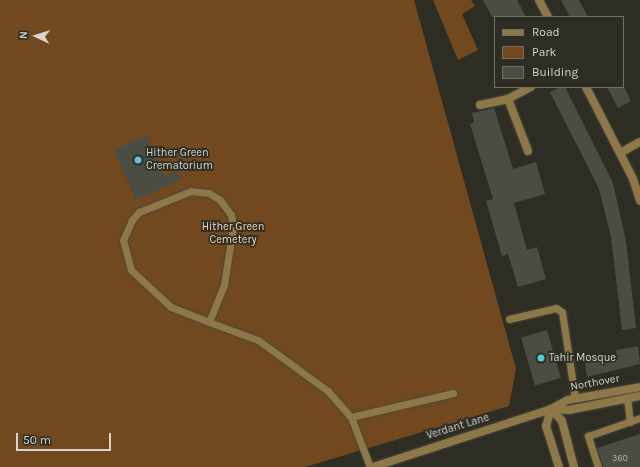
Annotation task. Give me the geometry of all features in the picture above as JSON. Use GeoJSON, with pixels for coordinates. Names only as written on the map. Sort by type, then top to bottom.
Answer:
{"type":"FeatureCollection","features":[{"type":"Feature","properties":{"kind":"street"},"geometry":{"type":"LineString","coordinates":[[539,0],[547,16]]}},
{"type":"Feature","properties":{"kind":"street"},"geometry":{"type":"LineString","coordinates":[[480,105],[508,99],[529,88]]}},
{"type":"Feature","properties":{"kind":"street"},"geometry":{"type":"LineString","coordinates":[[587,88],[620,153],[640,201]]}},
{"type":"Feature","properties":{"kind":"street"},"geometry":{"type":"LineString","coordinates":[[508,99],[528,151]]}},
{"type":"Feature","properties":{"kind":"street"},"geometry":{"type":"LineString","coordinates":[[620,153],[640,142]]}},
{"type":"Feature","properties":{"kind":"street","name":"Northover"},"geometry":{"type":"LineString","coordinates":[[551,409],[575,398],[640,387]]}},
{"type":"Feature","properties":{"kind":"street","name":"Northover"},"geometry":{"type":"LineString","coordinates":[[551,409],[569,410],[640,396]]}},
{"type":"Feature","properties":{"kind":"street"},"geometry":{"type":"LineString","coordinates":[[551,409],[546,426],[559,467]]}},
{"type":"Feature","properties":{"kind":"street"},"geometry":{"type":"LineString","coordinates":[[551,409],[562,421],[574,467]]}},
{"type":"Feature","properties":{"kind":"street","name":"Verdant Lane"},"geometry":{"type":"LineString","coordinates":[[371,467],[395,457],[551,409]]}},
{"type":"Feature","properties":{"kind":"street"},"geometry":{"type":"LineString","coordinates":[[395,457],[398,467]]}},
{"type":"Feature","properties":{"kind":"lane"},"geometry":{"type":"LineString","coordinates":[[209,322],[224,285],[233,227],[231,215],[220,200],[204,191],[191,191],[139,212],[127,229],[123,251],[137,277],[171,307],[209,322],[258,340],[328,391],[350,417],[371,467]]}},
{"type":"Feature","properties":{"kind":"lane"},"geometry":{"type":"LineString","coordinates":[[509,319],[556,308],[562,312],[575,398]]}},
{"type":"Feature","properties":{"kind":"lane"},"geometry":{"type":"LineString","coordinates":[[350,417],[453,393]]}},
{"type":"Feature","properties":{"kind":"lane"},"geometry":{"type":"LineString","coordinates":[[627,398],[630,422]]}},
{"type":"Feature","properties":{"kind":"lane"},"geometry":{"type":"LineString","coordinates":[[598,467],[588,436],[640,418]]}},
{"type":"Feature","properties":{"kind":"green space","name":"Hither Green Cemetery"},"geometry":{"type":"Polygon","coordinates":[[[0,0],[414,0],[516,369],[509,406],[305,467],[0,467],[0,0]]]}},
{"type":"Feature","properties":{"kind":"green space"},"geometry":{"type":"Polygon","coordinates":[[[433,0],[471,0],[475,6],[462,14],[478,50],[458,60],[433,0]]]}},
{"type":"Feature","properties":{"kind":"building"},"geometry":{"type":"Polygon","coordinates":[[[483,0],[517,0],[525,16],[494,16],[492,17],[483,0]]]}},
{"type":"Feature","properties":{"kind":"building"},"geometry":{"type":"Polygon","coordinates":[[[561,0],[579,0],[587,16],[569,16],[561,0]]]}},
{"type":"Feature","properties":{"kind":"building"},"geometry":{"type":"Polygon","coordinates":[[[624,87],[631,101],[618,108],[608,88],[624,87]]]}},
{"type":"Feature","properties":{"kind":"building"},"geometry":{"type":"Polygon","coordinates":[[[558,88],[566,88],[613,183],[626,241],[636,328],[622,330],[611,237],[599,189],[550,92],[558,88]]]}},
{"type":"Feature","properties":{"kind":"building"},"geometry":{"type":"Polygon","coordinates":[[[494,108],[513,169],[536,162],[545,194],[514,203],[527,250],[537,247],[546,279],[518,287],[508,254],[502,256],[486,201],[493,199],[470,124],[474,122],[472,113],[494,108]]]}},
{"type":"Feature","properties":{"kind":"building","name":"Hither Green Crematorium"},"geometry":{"type":"Polygon","coordinates":[[[146,135],[164,176],[177,171],[181,180],[136,200],[114,150],[146,135]]]}},
{"type":"Feature","properties":{"kind":"building","name":"Tahir Mosque"},"geometry":{"type":"Polygon","coordinates":[[[547,330],[561,378],[535,386],[521,337],[547,330]]]}},
{"type":"Feature","properties":{"kind":"building"},"geometry":{"type":"Polygon","coordinates":[[[638,346],[640,364],[587,377],[585,363],[617,357],[616,350],[638,346]]]}},
{"type":"Feature","properties":{"kind":"building"},"geometry":{"type":"Polygon","coordinates":[[[640,434],[640,467],[603,467],[597,448],[640,434]]]}},
{"type":"Feature","properties":{"kind":"place","name":"Hither Green Crematorium"},"geometry":{"type":"Point","coordinates":[138,160]}},
{"type":"Feature","properties":{"kind":"place","name":"Tahir Mosque"},"geometry":{"type":"Point","coordinates":[541,358]}}]}
